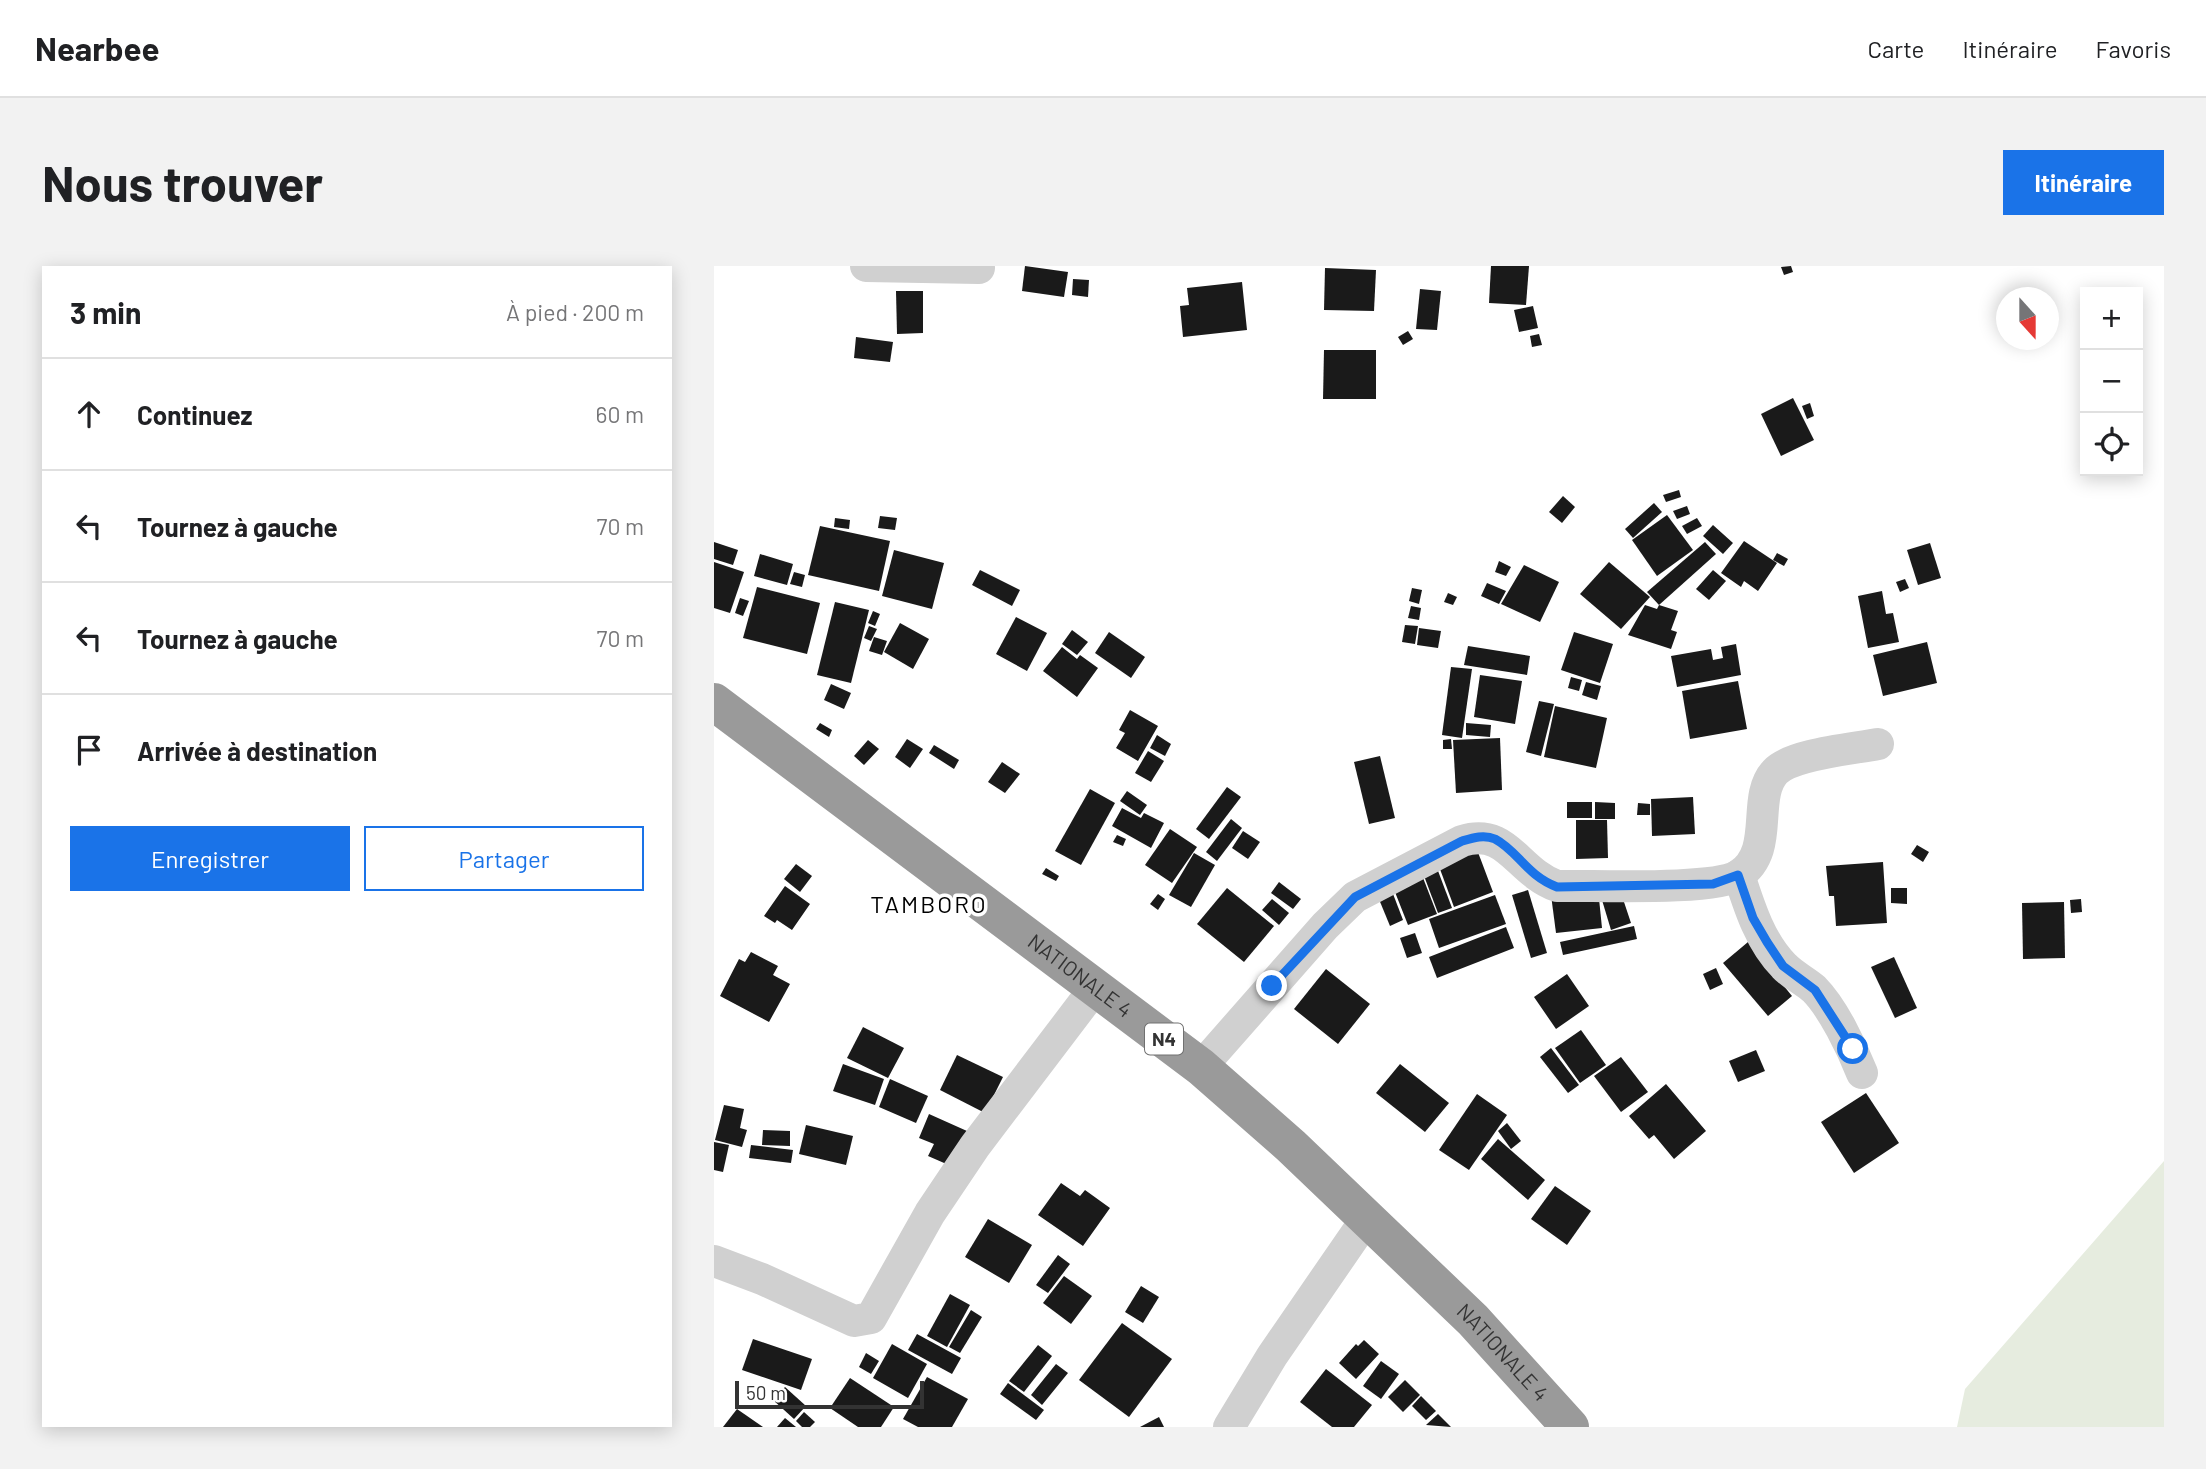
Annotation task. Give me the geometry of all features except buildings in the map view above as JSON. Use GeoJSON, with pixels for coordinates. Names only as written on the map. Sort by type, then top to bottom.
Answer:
{"type":"FeatureCollection","features":[{"type":"Feature","properties":{"kind":"highway","name":"NATIONALE 4"},"geometry":{"type":"LineString","coordinates":[[714,702],[1201,1067],[1367,1218],[1473,1320],[1570,1427]]}},
{"type":"Feature","properties":{"kind":"street"},"geometry":{"type":"LineString","coordinates":[[866,266],[979,268]]}},
{"type":"Feature","properties":{"kind":"street"},"geometry":{"type":"LineString","coordinates":[[1201,1067],[1325,926],[1355,897],[1462,841],[1479,836],[1495,839],[1539,880],[1557,887],[1713,884],[1738,875],[1756,857],[1767,789],[1775,771],[1797,760],[1878,744]]}},
{"type":"Feature","properties":{"kind":"street"},"geometry":{"type":"LineString","coordinates":[[1738,875],[1753,918],[1767,942],[1783,966],[1815,990],[1853,1049],[1863,1073]]}},
{"type":"Feature","properties":{"kind":"street"},"geometry":{"type":"LineString","coordinates":[[714,1261],[762,1279],[854,1321],[871,1318],[930,1213],[975,1146],[1095,988]]}},
{"type":"Feature","properties":{"kind":"street"},"geometry":{"type":"LineString","coordinates":[[1229,1427],[1272,1356],[1367,1218]]}},
{"type":"Feature","properties":{"kind":"shaded area"},"geometry":{"type":"Polygon","coordinates":[[[2164,1161],[2164,1427],[1957,1427],[1965,1389],[2164,1161]]]}},
{"type":"Feature","properties":{"kind":"district","name":"TAMBORO"},"geometry":{"type":"Point","coordinates":[929,905]}},
{"type":"Feature","properties":{"kind":"route"},"geometry":{"type":"LineString","coordinates":[[1272,986],[1325,926],[1355,897],[1462,841],[1479,836],[1495,839],[1539,880],[1557,887],[1713,884],[1738,875],[1753,918],[1767,942],[1783,966],[1815,990],[1853,1049]]}}]}
